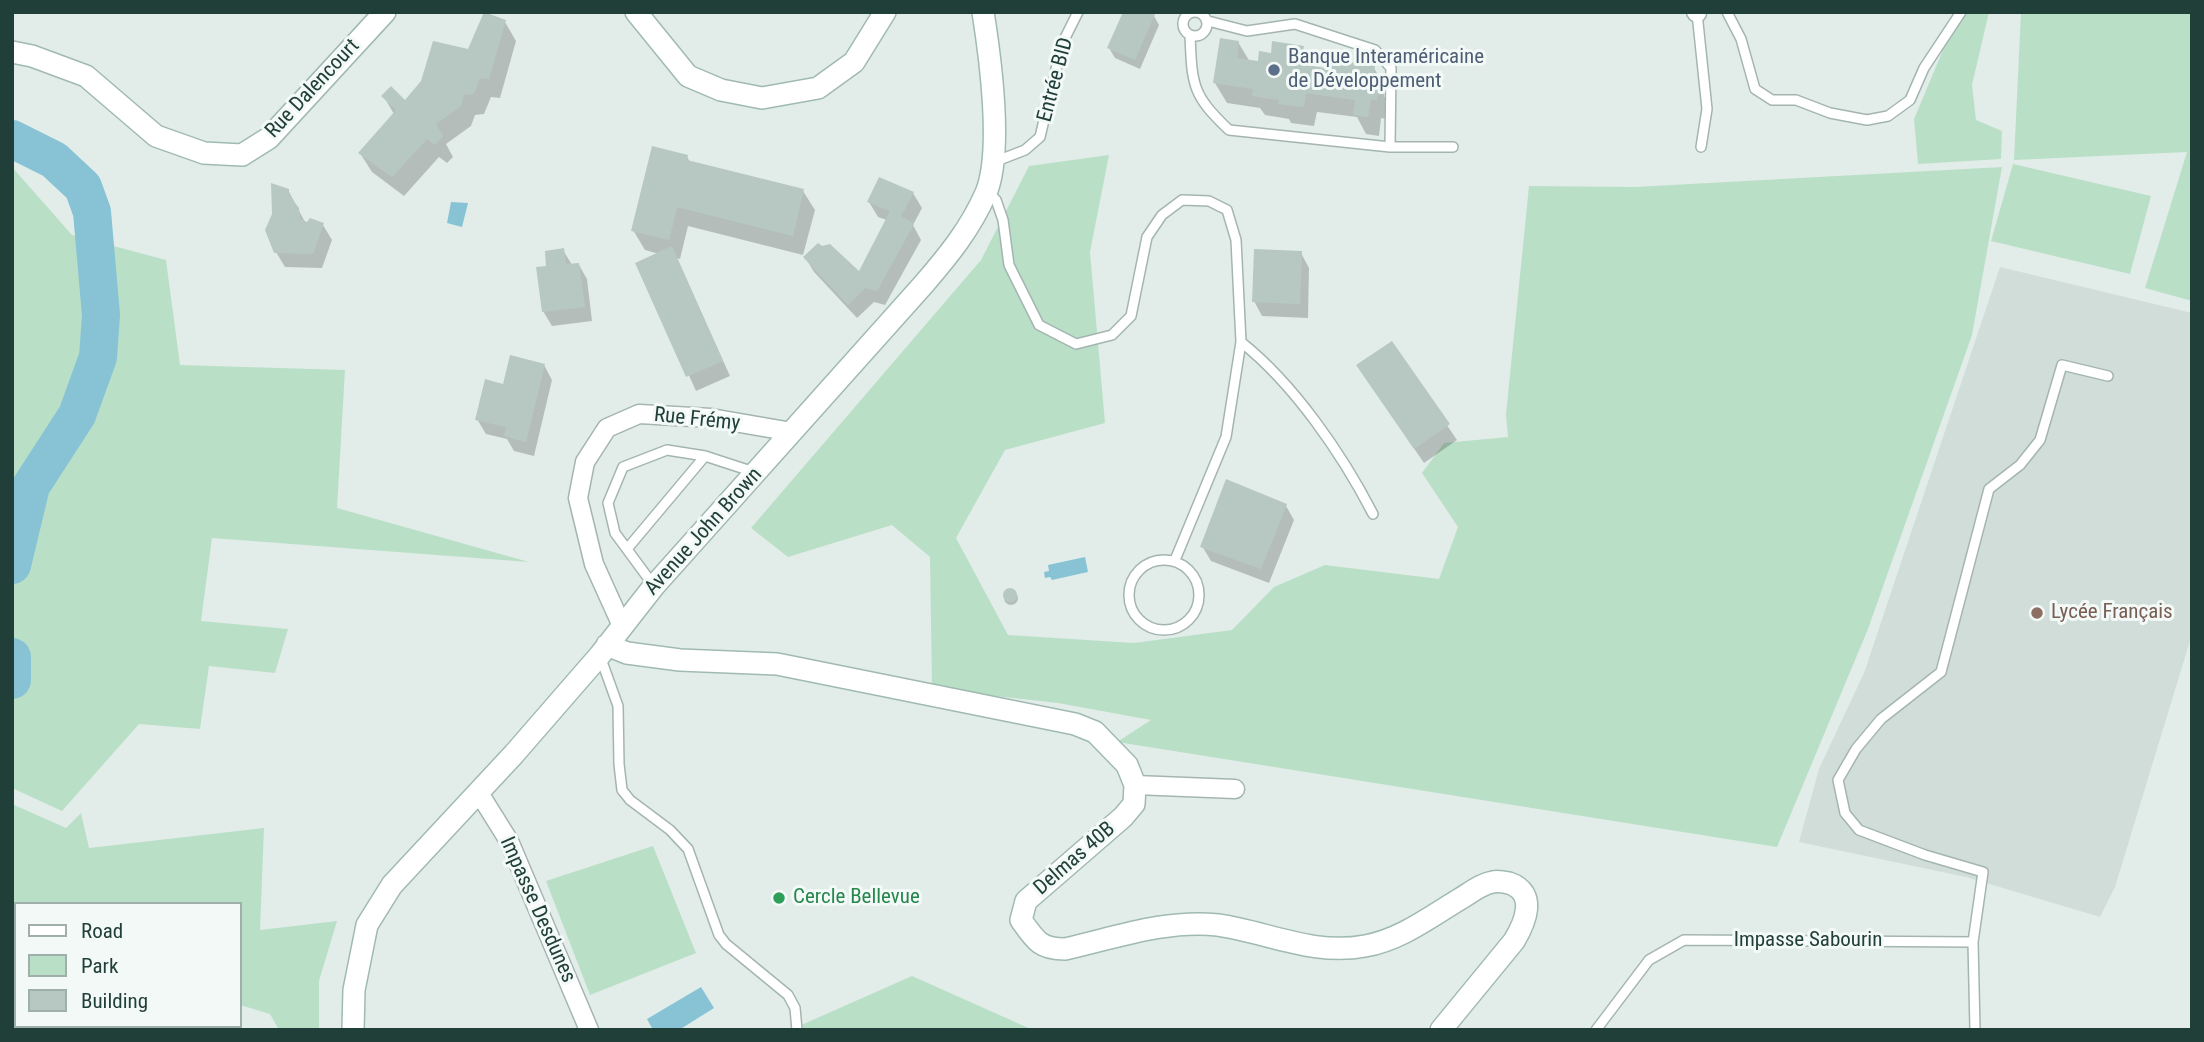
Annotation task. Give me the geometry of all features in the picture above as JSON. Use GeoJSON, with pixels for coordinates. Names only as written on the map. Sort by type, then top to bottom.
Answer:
{"type":"FeatureCollection","features":[{"type":"Feature","properties":{"kind":"street","name":"Rue Dalencourt"},"geometry":{"type":"LineString","coordinates":[[12,52],[32,56],[86,76],[156,136],[204,153],[242,155],[270,138],[385,12]]}},
{"type":"Feature","properties":{"kind":"street"},"geometry":{"type":"LineString","coordinates":[[636,12],[688,76],[721,90],[762,98],[818,88],[854,62],[885,12]]}},
{"type":"Feature","properties":{"kind":"street","name":"Avenue John Brown"},"geometry":{"type":"LineString","coordinates":[[353,1030],[354,990],[367,925],[393,886],[479,793],[603,650],[654,586],[964,237],[987,191],[992,162],[991,65],[983,12]]}},
{"type":"Feature","properties":{"kind":"street","name":"Rue Frémy"},"geometry":{"type":"LineString","coordinates":[[622,626],[594,564],[578,498],[585,462],[607,428],[639,414],[711,418],[792,432]]}},
{"type":"Feature","properties":{"kind":"street"},"geometry":{"type":"LineString","coordinates":[[603,650],[680,660],[777,664],[1075,724],[1095,732],[1117,752],[1127,765],[1135,785],[1235,789]]}},
{"type":"Feature","properties":{"kind":"street","name":"Delmas 40B"},"geometry":{"type":"LineString","coordinates":[[1135,785],[1134,804],[1123,817],[1026,901],[1021,920],[1035,940],[1050,949],[1065,949],[1166,926],[1197,924],[1218,925],[1320,948],[1364,947],[1393,939],[1495,881],[1511,884],[1524,896],[1528,909],[1524,925],[1441,1030]]}},
{"type":"Feature","properties":{"kind":"street","name":"Impasse Desdunes"},"geometry":{"type":"LineString","coordinates":[[479,793],[509,841],[589,1030]]}},
{"type":"Feature","properties":{"kind":"lane","name":"Entrée BID"},"geometry":{"type":"LineString","coordinates":[[992,162],[1025,150],[1040,137],[1062,44],[1078,12]]}},
{"type":"Feature","properties":{"kind":"lane"},"geometry":{"type":"LineString","coordinates":[[1727,12],[1741,39],[1755,89],[1772,100],[1796,100],[1830,113],[1867,120],[1888,116],[1910,100],[1924,68],[1961,12]]}},
{"type":"Feature","properties":{"kind":"lane"},"geometry":{"type":"LineString","coordinates":[[1208,21],[1205,32],[1197,36],[1190,35],[1184,30],[1182,15],[1201,13],[1208,21],[1247,31],[1295,23],[1375,50],[1391,68],[1388,121],[1390,147]]}},
{"type":"Feature","properties":{"kind":"lane"},"geometry":{"type":"LineString","coordinates":[[1696,13],[1707,109],[1701,148]]}},
{"type":"Feature","properties":{"kind":"lane"},"geometry":{"type":"LineString","coordinates":[[1190,35],[1195,90],[1209,112],[1229,130],[1390,147],[1453,147]]}},
{"type":"Feature","properties":{"kind":"lane"},"geometry":{"type":"LineString","coordinates":[[987,191],[996,200],[1003,220],[1009,265],[1040,325],[1076,344],[1112,335],[1131,316],[1147,237],[1162,215],[1182,200],[1209,201],[1227,210],[1236,240],[1241,342],[1226,437],[1175,560]]}},
{"type":"Feature","properties":{"kind":"lane"},"geometry":{"type":"LineString","coordinates":[[1241,342],[1261,358],[1290,389],[1352,474],[1373,514]]}},
{"type":"Feature","properties":{"kind":"lane"},"geometry":{"type":"LineString","coordinates":[[1975,1030],[1973,943],[1983,872],[1925,855],[1859,830],[1845,813],[1838,780],[1856,749],[1881,719],[1941,672],[1989,489],[2020,465],[2040,440],[2062,365],[2108,376]]}},
{"type":"Feature","properties":{"kind":"lane"},"geometry":{"type":"LineString","coordinates":[[654,586],[615,533],[607,503],[623,467],[667,450],[705,456],[756,473]]}},
{"type":"Feature","properties":{"kind":"lane"},"geometry":{"type":"LineString","coordinates":[[626,549],[705,456]]}},
{"type":"Feature","properties":{"kind":"lane"},"geometry":{"type":"LineString","coordinates":[[1165,558],[1175,560],[1190,569],[1198,583],[1199,603],[1191,618],[1183,624],[1175,629],[1158,630],[1142,623],[1132,612],[1128,598],[1133,576],[1147,563],[1165,558]]}},
{"type":"Feature","properties":{"kind":"lane"},"geometry":{"type":"LineString","coordinates":[[603,650],[618,706],[622,790],[630,800],[670,830],[688,849],[719,935],[726,944],[788,995],[795,1008],[797,1030]]}},
{"type":"Feature","properties":{"kind":"lane","name":"Impasse Sabourin"},"geometry":{"type":"LineString","coordinates":[[1596,1030],[1649,960],[1684,940],[1973,943]]}},
{"type":"Feature","properties":{"kind":"shaded area","name":"Lycée Français"},"geometry":{"type":"Polygon","coordinates":[[[2000,267],[2192,313],[2192,634],[2115,887],[2100,917],[1966,877],[1799,842],[1819,769],[1864,673],[2000,267]]]}},
{"type":"Feature","properties":{"kind":"green space"},"geometry":{"type":"Polygon","coordinates":[[[1959,12],[1989,12],[1972,85],[1976,120],[2002,131],[2001,159],[1918,164],[1914,119],[1959,12]]]}},
{"type":"Feature","properties":{"kind":"green space"},"geometry":{"type":"Polygon","coordinates":[[[2021,12],[2192,12],[2192,301],[2145,288],[2187,152],[2014,160],[2021,12]]]}},
{"type":"Feature","properties":{"kind":"green space"},"geometry":{"type":"Polygon","coordinates":[[[1109,155],[1090,252],[1105,423],[1005,450],[956,538],[1008,635],[1134,643],[1232,630],[1274,587],[1325,565],[1439,579],[1458,527],[1422,473],[1444,443],[1508,437],[1506,414],[1529,186],[1635,187],[2002,167],[1972,335],[1868,629],[1777,847],[1117,742],[1151,720],[1058,703],[932,689],[930,557],[892,525],[788,557],[751,528],[981,260],[1029,166],[1109,155]]]}},
{"type":"Feature","properties":{"kind":"green space"},"geometry":{"type":"Polygon","coordinates":[[[2013,164],[2151,196],[2130,274],[1991,241],[2013,164]]]}},
{"type":"Feature","properties":{"kind":"green space"},"geometry":{"type":"Polygon","coordinates":[[[12,167],[72,235],[166,260],[180,365],[345,370],[337,508],[529,562],[212,538],[201,621],[288,629],[275,673],[209,666],[200,729],[139,724],[62,811],[12,788],[12,167]]]}},
{"type":"Feature","properties":{"kind":"green space"},"geometry":{"type":"Polygon","coordinates":[[[12,804],[66,828],[81,813],[89,848],[264,828],[260,930],[337,921],[319,981],[319,1030],[279,1030],[270,1014],[242,1006],[242,902],[14,902],[12,937],[12,804]]]}},
{"type":"Feature","properties":{"kind":"green space"},"geometry":{"type":"Polygon","coordinates":[[[653,846],[696,953],[590,995],[546,881],[653,846]]]}},
{"type":"Feature","properties":{"kind":"green space"},"geometry":{"type":"Polygon","coordinates":[[[912,976],[1033,1030],[790,1030],[912,976]]]}},
{"type":"Feature","properties":{"kind":"water"},"geometry":{"type":"Polygon","coordinates":[[[451,202],[468,203],[462,227],[447,223],[451,202]]]}},
{"type":"Feature","properties":{"kind":"water"},"geometry":{"type":"Polygon","coordinates":[[[1085,557],[1088,572],[1052,580],[1050,577],[1045,578],[1044,572],[1049,571],[1048,565],[1085,557]]]}},
{"type":"Feature","properties":{"kind":"water"},"geometry":{"type":"Polygon","coordinates":[[[701,987],[714,1008],[679,1030],[653,1030],[647,1019],[701,987]]]}},
{"type":"Feature","properties":{"kind":"building"},"geometry":{"type":"Polygon","coordinates":[[[484,12],[506,20],[489,79],[480,78],[474,94],[464,95],[461,106],[436,124],[443,136],[435,145],[427,139],[392,177],[358,153],[396,110],[381,96],[391,86],[405,100],[421,81],[433,41],[468,49],[484,12]]]}},
{"type":"Feature","properties":{"kind":"building"},"geometry":{"type":"Polygon","coordinates":[[[1123,12],[1155,14],[1135,60],[1107,48],[1123,12]]]}},
{"type":"Feature","properties":{"kind":"building"},"geometry":{"type":"Polygon","coordinates":[[[1220,38],[1239,41],[1237,58],[1258,61],[1259,51],[1271,53],[1272,41],[1304,46],[1301,64],[1325,68],[1325,58],[1375,66],[1372,83],[1379,84],[1377,100],[1371,99],[1368,117],[1353,115],[1355,100],[1306,93],[1304,107],[1278,104],[1279,100],[1252,96],[1253,89],[1213,83],[1220,38]]]}},
{"type":"Feature","properties":{"kind":"building"},"geometry":{"type":"Polygon","coordinates":[[[652,146],[688,155],[687,160],[804,189],[793,236],[677,207],[669,240],[631,231],[652,146]]]}},
{"type":"Feature","properties":{"kind":"building"},"geometry":{"type":"Polygon","coordinates":[[[879,177],[914,192],[901,216],[914,224],[877,291],[865,288],[848,305],[803,257],[818,243],[822,246],[830,244],[859,271],[890,211],[867,202],[879,177]]]}},
{"type":"Feature","properties":{"kind":"building"},"geometry":{"type":"Polygon","coordinates":[[[271,183],[289,189],[289,195],[299,208],[300,219],[307,222],[310,218],[324,223],[313,254],[274,253],[265,230],[272,214],[271,183]]]}},
{"type":"Feature","properties":{"kind":"building"},"geometry":{"type":"Polygon","coordinates":[[[672,246],[723,361],[686,377],[635,263],[672,246]]]}},
{"type":"Feature","properties":{"kind":"building"},"geometry":{"type":"Polygon","coordinates":[[[564,248],[566,264],[579,263],[585,307],[542,312],[536,267],[546,266],[545,251],[564,248]]]}},
{"type":"Feature","properties":{"kind":"building"},"geometry":{"type":"Polygon","coordinates":[[[1254,249],[1302,251],[1300,304],[1252,302],[1254,249]]]}},
{"type":"Feature","properties":{"kind":"building"},"geometry":{"type":"Polygon","coordinates":[[[1392,341],[1450,424],[1414,449],[1356,365],[1392,341]]]}},
{"type":"Feature","properties":{"kind":"building"},"geometry":{"type":"Polygon","coordinates":[[[510,355],[545,364],[526,442],[504,436],[506,427],[475,420],[485,379],[503,384],[510,355]]]}},
{"type":"Feature","properties":{"kind":"building"},"geometry":{"type":"Polygon","coordinates":[[[1226,479],[1287,504],[1261,569],[1200,547],[1226,479]]]}},
{"type":"Feature","properties":{"kind":"building"},"geometry":{"type":"Polygon","coordinates":[[[1007,588],[1013,588],[1017,595],[1013,602],[1007,602],[1003,598],[1003,592],[1007,588]]]}},
{"type":"Feature","properties":{"kind":"waterway"},"geometry":{"type":"LineString","coordinates":[[12,139],[54,160],[83,187],[92,212],[101,315],[98,357],[77,415],[31,486],[12,565]]}},
{"type":"Feature","properties":{"kind":"waterway"},"geometry":{"type":"LineString","coordinates":[[12,657],[12,680]]}},
{"type":"Feature","properties":{"kind":"place","name":"Banque Interaméricaine de Développement"},"geometry":{"type":"Point","coordinates":[1274,70]}},
{"type":"Feature","properties":{"kind":"place","name":"Lycée Français"},"geometry":{"type":"Point","coordinates":[2037,613]}},
{"type":"Feature","properties":{"kind":"place","name":"Cercle Bellevue"},"geometry":{"type":"Point","coordinates":[779,898]}}]}
